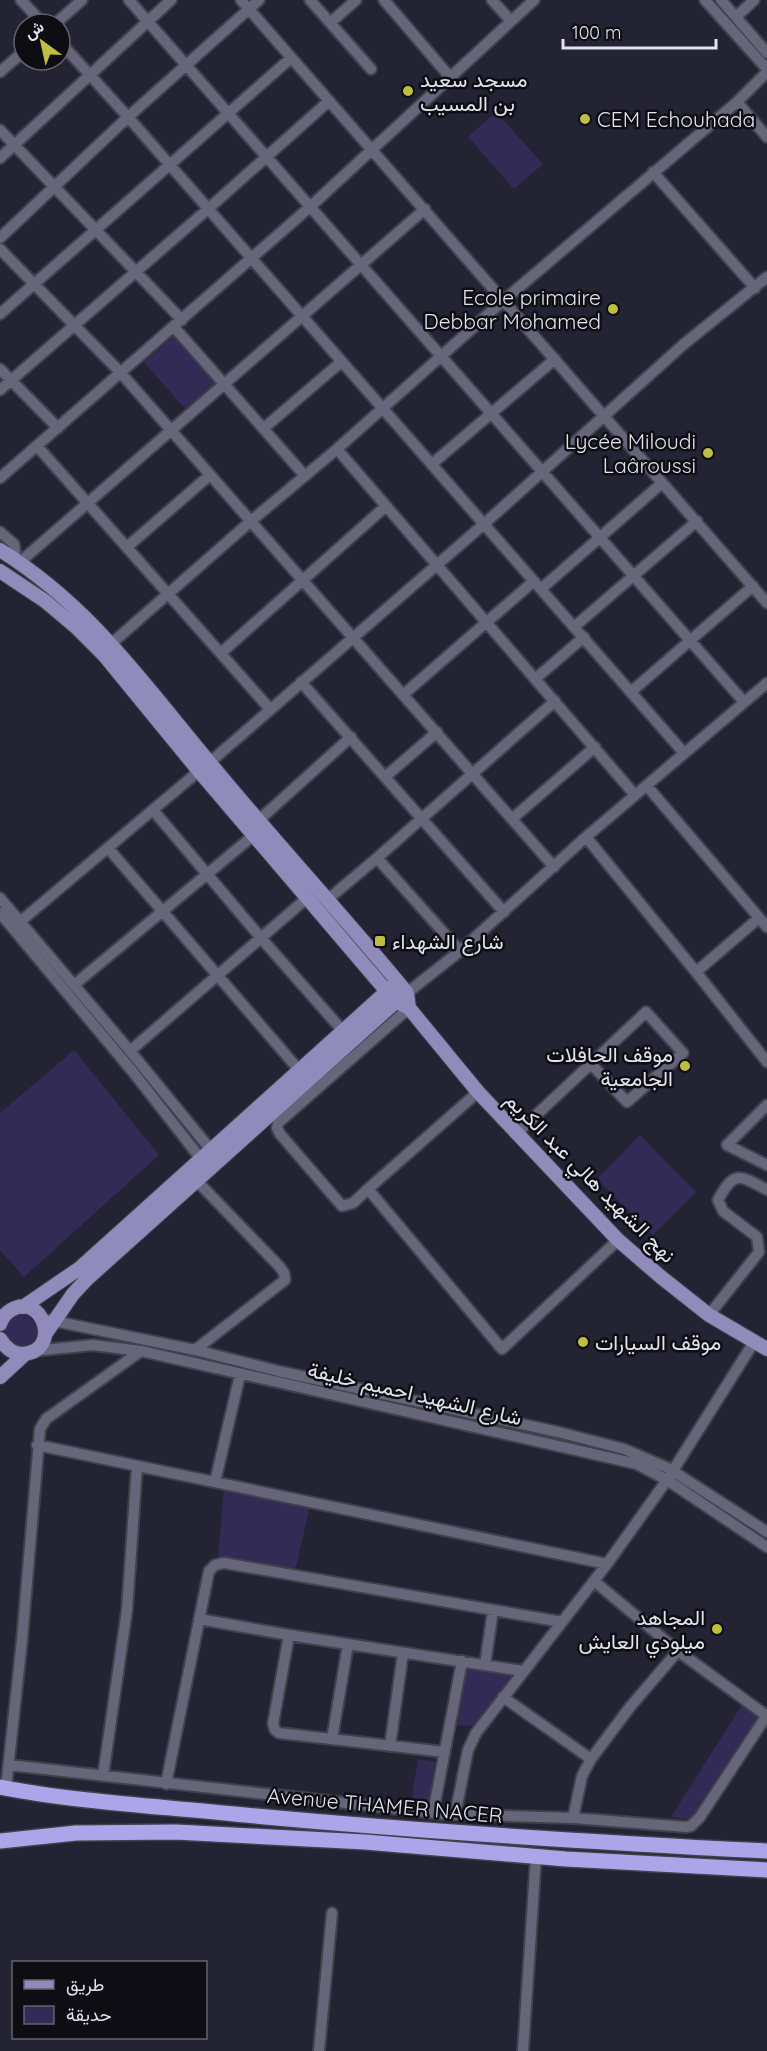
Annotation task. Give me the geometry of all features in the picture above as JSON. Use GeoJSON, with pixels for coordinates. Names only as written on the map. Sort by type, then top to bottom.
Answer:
{"type":"FeatureCollection","features":[{"type":"Feature","properties":{"kind":"highway","name":"Avenue THAMER NACER"},"geometry":{"type":"LineString","coordinates":[[3,1787],[57,1797],[292,1819],[567,1841],[767,1851]]}},
{"type":"Feature","properties":{"kind":"highway","name":"Avenue THAMER NACER"},"geometry":{"type":"LineString","coordinates":[[0,1841],[76,1833],[165,1832],[365,1842],[536,1856],[767,1870]]}},
{"type":"Feature","properties":{"kind":"main road"},"geometry":{"type":"LineString","coordinates":[[0,550],[78,610],[111,644],[254,835],[307,898],[397,991]]}},
{"type":"Feature","properties":{"kind":"main road"},"geometry":{"type":"LineString","coordinates":[[0,571],[45,601],[77,628],[204,767],[259,820],[327,900],[408,1008]]}},
{"type":"Feature","properties":{"kind":"main road"},"geometry":{"type":"LineString","coordinates":[[0,1324],[4,1312],[23,1307],[80,1268],[342,1030],[397,991]]}},
{"type":"Feature","properties":{"kind":"main road"},"geometry":{"type":"LineString","coordinates":[[0,1377],[42,1344],[48,1319],[87,1279],[397,991]]}},
{"type":"Feature","properties":{"kind":"main road","name":"نهج الشهيد هالي عبد الكريم"},"geometry":{"type":"LineString","coordinates":[[408,1008],[516,1134],[618,1240],[708,1315],[767,1349]]}},
{"type":"Feature","properties":{"kind":"main road"},"geometry":{"type":"LineString","coordinates":[[23,1307],[31,1308],[48,1319]]}},
{"type":"Feature","properties":{"kind":"main road"},"geometry":{"type":"LineString","coordinates":[[1,1343],[17,1354],[29,1353]]}},
{"type":"Feature","properties":{"kind":"street"},"geometry":{"type":"LineString","coordinates":[[21,0],[32,12]]}},
{"type":"Feature","properties":{"kind":"street"},"geometry":{"type":"LineString","coordinates":[[68,12],[82,0]]}},
{"type":"Feature","properties":{"kind":"street"},"geometry":{"type":"LineString","coordinates":[[129,0],[744,702]]}},
{"type":"Feature","properties":{"kind":"street"},"geometry":{"type":"LineString","coordinates":[[0,158],[171,0]]}},
{"type":"Feature","properties":{"kind":"street"},"geometry":{"type":"LineString","coordinates":[[241,0],[767,603]]}},
{"type":"Feature","properties":{"kind":"street"},"geometry":{"type":"LineString","coordinates":[[0,238],[128,117],[259,0]]}},
{"type":"Feature","properties":{"kind":"street"},"geometry":{"type":"LineString","coordinates":[[310,0],[370,69]]}},
{"type":"Feature","properties":{"kind":"street"},"geometry":{"type":"LineString","coordinates":[[330,23],[356,0]]}},
{"type":"Feature","properties":{"kind":"street"},"geometry":{"type":"LineString","coordinates":[[384,0],[450,77]]}},
{"type":"Feature","properties":{"kind":"street"},"geometry":{"type":"LineString","coordinates":[[492,0],[511,21]]}},
{"type":"Feature","properties":{"kind":"street"},"geometry":{"type":"LineString","coordinates":[[0,478],[311,207],[534,0]]}},
{"type":"Feature","properties":{"kind":"street"},"geometry":{"type":"LineString","coordinates":[[111,644],[383,409],[504,300],[737,102],[767,70],[705,0]]}},
{"type":"Feature","properties":{"kind":"street"},"geometry":{"type":"LineString","coordinates":[[721,0],[767,53]]}},
{"type":"Feature","properties":{"kind":"street"},"geometry":{"type":"LineString","coordinates":[[737,16],[754,0]]}},
{"type":"Feature","properties":{"kind":"street"},"geometry":{"type":"LineString","coordinates":[[72,55],[684,753]]}},
{"type":"Feature","properties":{"kind":"street"},"geometry":{"type":"LineString","coordinates":[[0,314],[291,58]]}},
{"type":"Feature","properties":{"kind":"street"},"geometry":{"type":"LineString","coordinates":[[0,72],[12,62]]}},
{"type":"Feature","properties":{"kind":"street"},"geometry":{"type":"LineString","coordinates":[[0,390],[329,101]]}},
{"type":"Feature","properties":{"kind":"street"},"geometry":{"type":"LineString","coordinates":[[737,102],[767,137]]}},
{"type":"Feature","properties":{"kind":"street"},"geometry":{"type":"LineString","coordinates":[[0,130],[135,271],[225,384],[305,476]]}},
{"type":"Feature","properties":{"kind":"street"},"geometry":{"type":"LineString","coordinates":[[653,172],[755,288]]}},
{"type":"Feature","properties":{"kind":"street"},"geometry":{"type":"LineString","coordinates":[[17,561],[225,384],[425,209]]}},
{"type":"Feature","properties":{"kind":"street"},"geometry":{"type":"LineString","coordinates":[[0,249],[120,372],[354,636],[554,867]]}},
{"type":"Feature","properties":{"kind":"street"},"geometry":{"type":"LineString","coordinates":[[16,925],[204,767],[484,524],[684,344],[767,277]]}},
{"type":"Feature","properties":{"kind":"street"},"geometry":{"type":"LineString","coordinates":[[432,464],[555,359]]}},
{"type":"Feature","properties":{"kind":"street"},"geometry":{"type":"LineString","coordinates":[[264,428],[341,362]]}},
{"type":"Feature","properties":{"kind":"street"},"geometry":{"type":"LineString","coordinates":[[0,369],[57,428]]}},
{"type":"Feature","properties":{"kind":"street"},"geometry":{"type":"LineString","coordinates":[[37,446],[270,709]]}},
{"type":"Feature","properties":{"kind":"street"},"geometry":{"type":"LineString","coordinates":[[337,449],[635,795]]}},
{"type":"Feature","properties":{"kind":"street"},"geometry":{"type":"LineString","coordinates":[[127,547],[210,475]]}},
{"type":"Feature","properties":{"kind":"street"},"geometry":{"type":"LineString","coordinates":[[404,694],[485,622],[538,585],[662,483]]}},
{"type":"Feature","properties":{"kind":"street"},"geometry":{"type":"LineString","coordinates":[[220,653],[386,506]]}},
{"type":"Feature","properties":{"kind":"street"},"geometry":{"type":"LineString","coordinates":[[574,627],[697,522]]}},
{"type":"Feature","properties":{"kind":"street"},"geometry":{"type":"LineString","coordinates":[[0,532],[14,544],[17,561]]}},
{"type":"Feature","properties":{"kind":"street"},"geometry":{"type":"LineString","coordinates":[[632,692],[753,586]]}},
{"type":"Feature","properties":{"kind":"street"},"geometry":{"type":"LineString","coordinates":[[535,679],[584,638]]}},
{"type":"Feature","properties":{"kind":"street"},"geometry":{"type":"LineString","coordinates":[[301,682],[504,912]]}},
{"type":"Feature","properties":{"kind":"street"},"geometry":{"type":"LineString","coordinates":[[397,991],[420,981],[460,951],[586,837],[767,683]]}},
{"type":"Feature","properties":{"kind":"street"},"geometry":{"type":"LineString","coordinates":[[327,900],[555,701]]}},
{"type":"Feature","properties":{"kind":"street"},"geometry":{"type":"LineString","coordinates":[[385,777],[437,732]]}},
{"type":"Feature","properties":{"kind":"street"},"geometry":{"type":"LineString","coordinates":[[259,820],[351,737]]}},
{"type":"Feature","properties":{"kind":"street"},"geometry":{"type":"LineString","coordinates":[[513,818],[595,747]]}},
{"type":"Feature","properties":{"kind":"street"},"geometry":{"type":"LineString","coordinates":[[646,786],[767,927]]}},
{"type":"Feature","properties":{"kind":"street"},"geometry":{"type":"LineString","coordinates":[[153,810],[342,1030]]}},
{"type":"Feature","properties":{"kind":"street"},"geometry":{"type":"LineString","coordinates":[[74,986],[254,835]]}},
{"type":"Feature","properties":{"kind":"street"},"geometry":{"type":"LineString","coordinates":[[586,837],[767,1062]]}},
{"type":"Feature","properties":{"kind":"street"},"geometry":{"type":"LineString","coordinates":[[108,848],[299,1070]]}},
{"type":"Feature","properties":{"kind":"street"},"geometry":{"type":"LineString","coordinates":[[377,858],[460,951]]}},
{"type":"Feature","properties":{"kind":"street"},"geometry":{"type":"LineString","coordinates":[[0,898],[16,925],[133,1072],[206,1154]]}},
{"type":"Feature","properties":{"kind":"street"},"geometry":{"type":"LineString","coordinates":[[130,1051],[307,898]]}},
{"type":"Feature","properties":{"kind":"street"},"geometry":{"type":"LineString","coordinates":[[0,914],[16,925],[74,986],[130,1051],[206,1154]]}},
{"type":"Feature","properties":{"kind":"street"},"geometry":{"type":"LineString","coordinates":[[696,972],[759,918]]}},
{"type":"Feature","properties":{"kind":"street"},"geometry":{"type":"LineString","coordinates":[[408,1008],[278,1123],[277,1128],[280,1134],[342,1206],[353,1203],[478,1092]]}},
{"type":"Feature","properties":{"kind":"street"},"geometry":{"type":"LineString","coordinates":[[516,1134],[590,1063],[645,1012],[683,1053],[627,1102],[590,1063]]}},
{"type":"Feature","properties":{"kind":"street"},"geometry":{"type":"LineString","coordinates":[[767,1105],[727,1145],[767,1165]]}},
{"type":"Feature","properties":{"kind":"street"},"geometry":{"type":"LineString","coordinates":[[708,1315],[763,1255],[757,1237],[723,1211],[718,1200],[727,1184],[738,1177],[745,1178],[767,1190]]}},
{"type":"Feature","properties":{"kind":"street"},"geometry":{"type":"LineString","coordinates":[[195,1350],[285,1280],[284,1273],[279,1266],[196,1180]]}},
{"type":"Feature","properties":{"kind":"street"},"geometry":{"type":"LineString","coordinates":[[368,1189],[502,1349],[618,1240]]}},
{"type":"Feature","properties":{"kind":"street","name":"شارع الشهيد احميم خليفة"},"geometry":{"type":"LineString","coordinates":[[48,1319],[195,1350],[624,1449],[654,1461],[767,1547]]}},
{"type":"Feature","properties":{"kind":"street"},"geometry":{"type":"LineString","coordinates":[[455,1815],[471,1742],[503,1697],[607,1564],[670,1475],[754,1341]]}},
{"type":"Feature","properties":{"kind":"street","name":"شارع الشهيد احميم خليفة"},"geometry":{"type":"LineString","coordinates":[[29,1353],[93,1345],[141,1351],[637,1464],[670,1475],[767,1532]]}},
{"type":"Feature","properties":{"kind":"street"},"geometry":{"type":"LineString","coordinates":[[3,1787],[9,1765],[22,1640],[40,1429],[45,1419],[141,1351]]}},
{"type":"Feature","properties":{"kind":"street"},"geometry":{"type":"LineString","coordinates":[[215,1482],[240,1375]]}},
{"type":"Feature","properties":{"kind":"street"},"geometry":{"type":"LineString","coordinates":[[37,1445],[607,1564]]}},
{"type":"Feature","properties":{"kind":"street"},"geometry":{"type":"LineString","coordinates":[[103,1776],[127,1610],[137,1466]]}},
{"type":"Feature","properties":{"kind":"street"},"geometry":{"type":"LineString","coordinates":[[166,1784],[209,1571],[215,1564],[224,1563],[562,1622]]}},
{"type":"Feature","properties":{"kind":"street"},"geometry":{"type":"LineString","coordinates":[[9,1765],[455,1815],[573,1818],[677,1827],[691,1826],[700,1817],[767,1715],[678,1651],[594,1581]]}},
{"type":"Feature","properties":{"kind":"street"},"geometry":{"type":"LineString","coordinates":[[485,1665],[493,1610]]}},
{"type":"Feature","properties":{"kind":"street"},"geometry":{"type":"LineString","coordinates":[[199,1618],[290,1635],[523,1671]]}},
{"type":"Feature","properties":{"kind":"street"},"geometry":{"type":"LineString","coordinates":[[290,1635],[273,1724],[279,1733],[445,1752]]}},
{"type":"Feature","properties":{"kind":"street"},"geometry":{"type":"LineString","coordinates":[[332,1739],[348,1644]]}},
{"type":"Feature","properties":{"kind":"street"},"geometry":{"type":"LineString","coordinates":[[573,1818],[582,1776],[591,1759],[630,1707],[678,1651]]}},
{"type":"Feature","properties":{"kind":"street"},"geometry":{"type":"LineString","coordinates":[[390,1746],[403,1653]]}},
{"type":"Feature","properties":{"kind":"street"},"geometry":{"type":"LineString","coordinates":[[434,1813],[462,1661]]}},
{"type":"Feature","properties":{"kind":"street"},"geometry":{"type":"LineString","coordinates":[[503,1697],[591,1759]]}},
{"type":"Feature","properties":{"kind":"street"},"geometry":{"type":"LineString","coordinates":[[524,2051],[536,1856]]}},
{"type":"Feature","properties":{"kind":"street"},"geometry":{"type":"LineString","coordinates":[[319,2051],[332,1913]]}},
{"type":"Feature","properties":{"kind":"green space"},"geometry":{"type":"Polygon","coordinates":[[[496,112],[543,164],[514,189],[468,137],[496,112]]]}},
{"type":"Feature","properties":{"kind":"green space"},"geometry":{"type":"Polygon","coordinates":[[[174,336],[215,383],[185,409],[144,362],[174,336]]]}},
{"type":"Feature","properties":{"kind":"green space"},"geometry":{"type":"Polygon","coordinates":[[[74,1050],[159,1155],[24,1277],[0,1250],[0,1113],[74,1050]]]}},
{"type":"Feature","properties":{"kind":"green space"},"geometry":{"type":"Polygon","coordinates":[[[640,1135],[696,1192],[653,1235],[597,1179],[640,1135]]]}},
{"type":"Feature","properties":{"kind":"green space"},"geometry":{"type":"Polygon","coordinates":[[[21,1315],[32,1320],[37,1331],[32,1342],[21,1347],[10,1342],[5,1331],[10,1320],[21,1315]]]}},
{"type":"Feature","properties":{"kind":"green space"},"geometry":{"type":"Polygon","coordinates":[[[224,1490],[310,1506],[295,1571],[218,1557],[224,1490]]]}},
{"type":"Feature","properties":{"kind":"green space"},"geometry":{"type":"Polygon","coordinates":[[[463,1664],[515,1673],[481,1726],[450,1725],[463,1664]]]}},
{"type":"Feature","properties":{"kind":"green space"},"geometry":{"type":"Polygon","coordinates":[[[743,1703],[762,1715],[694,1820],[671,1817],[743,1703]]]}},
{"type":"Feature","properties":{"kind":"green space"},"geometry":{"type":"Polygon","coordinates":[[[418,1759],[435,1762],[428,1807],[411,1804],[418,1759]]]}},
{"type":"Feature","properties":{"kind":"place","name":"مسجد سعيد بن المسيب"},"geometry":{"type":"Point","coordinates":[408,91]}},
{"type":"Feature","properties":{"kind":"place","name":"CEM Echouhada"},"geometry":{"type":"Point","coordinates":[585,119]}},
{"type":"Feature","properties":{"kind":"place","name":"Ecole primaire Debbar Mohamed"},"geometry":{"type":"Point","coordinates":[613,309]}},
{"type":"Feature","properties":{"kind":"place","name":"Lycée Miloudi Laâroussi"},"geometry":{"type":"Point","coordinates":[708,453]}},
{"type":"Feature","properties":{"kind":"place","name":"شارع الشهداء"},"geometry":{"type":"Point","coordinates":[380,941]}},
{"type":"Feature","properties":{"kind":"place","name":"موقف الحافلات الجامعية"},"geometry":{"type":"Point","coordinates":[685,1066]}},
{"type":"Feature","properties":{"kind":"place","name":"موقف السيارات"},"geometry":{"type":"Point","coordinates":[583,1342]}},
{"type":"Feature","properties":{"kind":"place","name":"المجاهد ميلودي العايش"},"geometry":{"type":"Point","coordinates":[717,1629]}}]}
